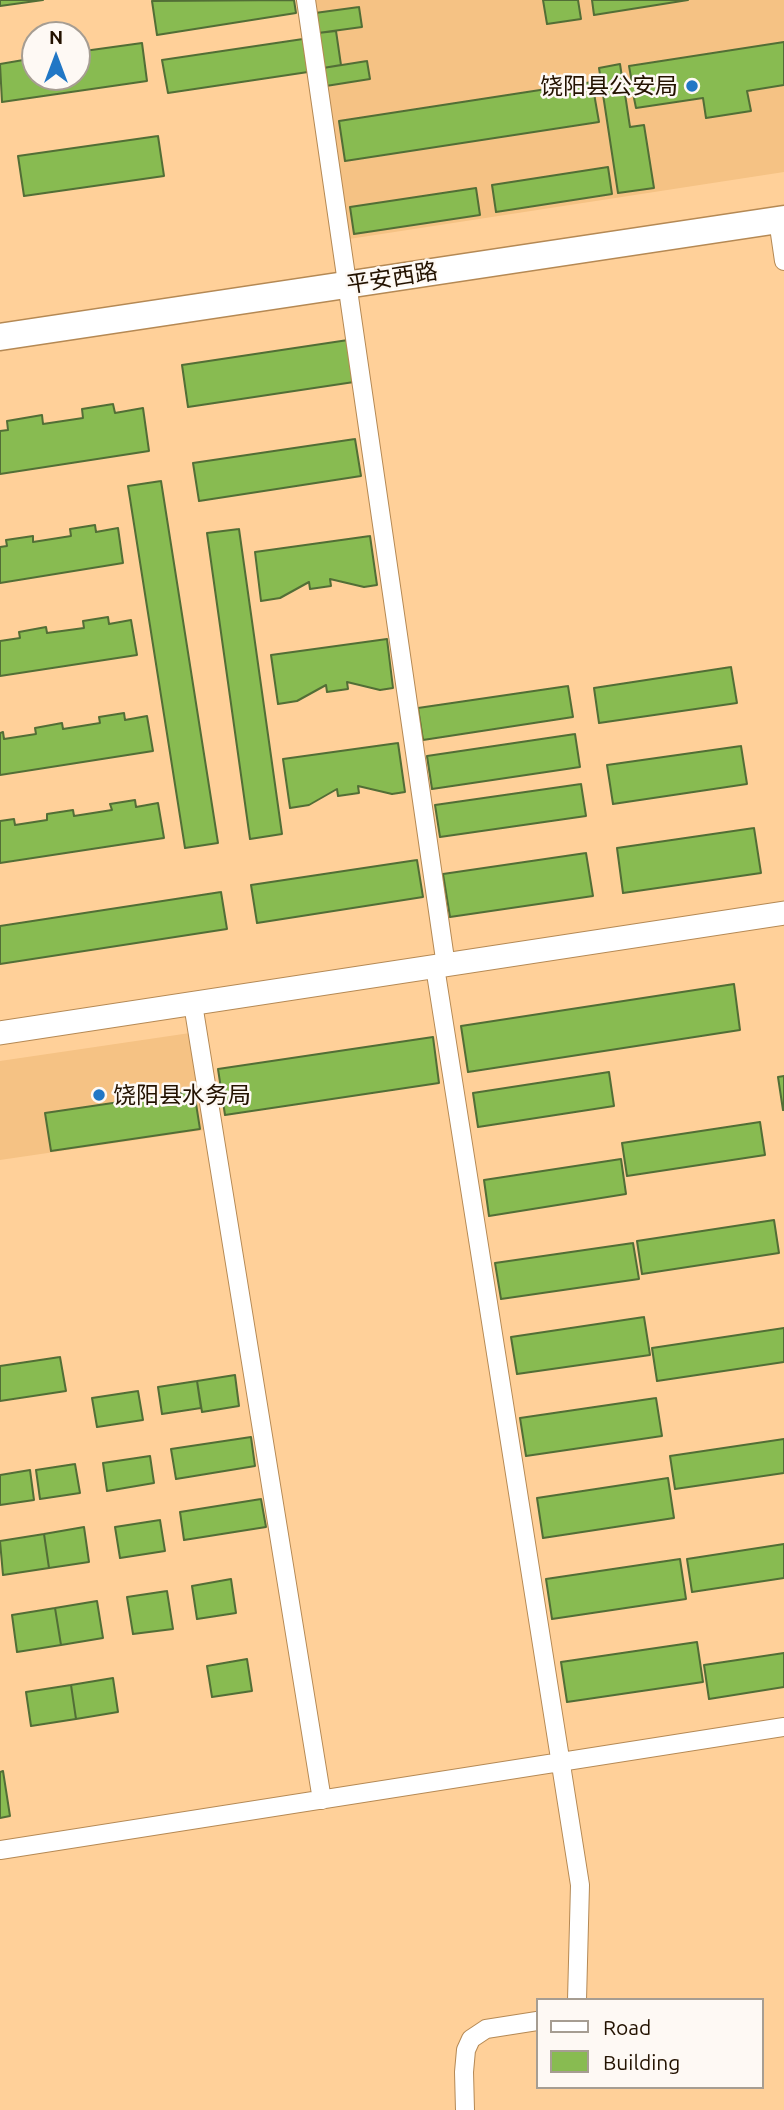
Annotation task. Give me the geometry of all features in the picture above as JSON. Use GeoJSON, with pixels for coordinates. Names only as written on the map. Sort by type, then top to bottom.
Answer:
{"type":"FeatureCollection","features":[{"type":"Feature","properties":{"kind":"main road","name":"平安西路"},"geometry":{"type":"LineString","coordinates":[[0,337],[781,220]]}},
{"type":"Feature","properties":{"kind":"street"},"geometry":{"type":"LineString","coordinates":[[306,0],[349,285],[441,967],[580,1885],[577,1998]]}},
{"type":"Feature","properties":{"kind":"street"},"geometry":{"type":"LineString","coordinates":[[781,220],[784,261]]}},
{"type":"Feature","properties":{"kind":"street"},"geometry":{"type":"LineString","coordinates":[[0,1033],[784,913]]}},
{"type":"Feature","properties":{"kind":"street"},"geometry":{"type":"LineString","coordinates":[[193,1004],[322,1800]]}},
{"type":"Feature","properties":{"kind":"street"},"geometry":{"type":"LineString","coordinates":[[0,1850],[784,1727]]}},
{"type":"Feature","properties":{"kind":"street"},"geometry":{"type":"LineString","coordinates":[[465,2110],[464,2072],[466,2050],[471,2039],[486,2029],[536,2021]]}},
{"type":"Feature","properties":{"kind":"shaded area"},"geometry":{"type":"Polygon","coordinates":[[[313,0],[784,0],[784,172],[349,239],[313,0]]]}},
{"type":"Feature","properties":{"kind":"shaded area","name":"饶阳县水务局"},"geometry":{"type":"Polygon","coordinates":[[[190,1033],[204,1130],[0,1160],[0,1061],[190,1033]]]}},
{"type":"Feature","properties":{"kind":"building"},"geometry":{"type":"Polygon","coordinates":[[[0,0],[43,0],[0,6],[0,0]]]}},
{"type":"Feature","properties":{"kind":"building"},"geometry":{"type":"Polygon","coordinates":[[[294,0],[296,13],[157,35],[152,1],[294,0]]]}},
{"type":"Feature","properties":{"kind":"building"},"geometry":{"type":"Polygon","coordinates":[[[543,0],[578,0],[581,19],[547,24],[543,0]]]}},
{"type":"Feature","properties":{"kind":"building"},"geometry":{"type":"Polygon","coordinates":[[[592,0],[688,0],[594,15],[592,0]]]}},
{"type":"Feature","properties":{"kind":"building"},"geometry":{"type":"Polygon","coordinates":[[[359,7],[362,27],[318,33],[315,13],[359,7]]]}},
{"type":"Feature","properties":{"kind":"building"},"geometry":{"type":"Polygon","coordinates":[[[336,31],[341,65],[323,68],[318,33],[336,31]]]}},
{"type":"Feature","properties":{"kind":"building"},"geometry":{"type":"Polygon","coordinates":[[[303,39],[308,72],[168,93],[162,60],[303,39]]]}},
{"type":"Feature","properties":{"kind":"building"},"geometry":{"type":"Polygon","coordinates":[[[784,42],[784,85],[747,91],[751,111],[706,118],[703,98],[636,108],[633,93],[625,94],[630,127],[644,125],[654,188],[618,193],[599,68],[620,64],[623,84],[632,83],[629,66],[784,42]]]}},
{"type":"Feature","properties":{"kind":"building"},"geometry":{"type":"Polygon","coordinates":[[[142,43],[147,81],[91,89],[91,50],[142,43]]]}},
{"type":"Feature","properties":{"kind":"building"},"geometry":{"type":"Polygon","coordinates":[[[21,60],[21,91],[78,91],[2,102],[0,64],[21,60]]]}},
{"type":"Feature","properties":{"kind":"building"},"geometry":{"type":"Polygon","coordinates":[[[367,61],[370,79],[326,86],[323,68],[367,61]]]}},
{"type":"Feature","properties":{"kind":"building"},"geometry":{"type":"Polygon","coordinates":[[[592,82],[599,122],[345,161],[339,121],[592,82]]]}},
{"type":"Feature","properties":{"kind":"building"},"geometry":{"type":"Polygon","coordinates":[[[158,136],[164,176],[24,196],[18,156],[158,136]]]}},
{"type":"Feature","properties":{"kind":"building"},"geometry":{"type":"Polygon","coordinates":[[[608,167],[612,194],[496,212],[492,185],[608,167]]]}},
{"type":"Feature","properties":{"kind":"building"},"geometry":{"type":"Polygon","coordinates":[[[476,188],[480,215],[354,234],[350,207],[476,188]]]}},
{"type":"Feature","properties":{"kind":"building"},"geometry":{"type":"Polygon","coordinates":[[[348,340],[354,382],[188,407],[182,365],[348,340]]]}},
{"type":"Feature","properties":{"kind":"building"},"geometry":{"type":"Polygon","coordinates":[[[113,404],[115,413],[143,408],[149,451],[0,474],[0,431],[8,430],[7,421],[42,415],[43,424],[83,418],[82,409],[113,404]]]}},
{"type":"Feature","properties":{"kind":"building"},"geometry":{"type":"Polygon","coordinates":[[[355,439],[361,476],[199,501],[193,463],[355,439]]]}},
{"type":"Feature","properties":{"kind":"building"},"geometry":{"type":"Polygon","coordinates":[[[161,481],[218,843],[185,848],[128,486],[161,481]]]}},
{"type":"Feature","properties":{"kind":"building"},"geometry":{"type":"Polygon","coordinates":[[[95,525],[96,532],[118,528],[123,563],[0,583],[0,547],[7,546],[6,540],[33,536],[33,542],[71,536],[70,529],[95,525]]]}},
{"type":"Feature","properties":{"kind":"building"},"geometry":{"type":"Polygon","coordinates":[[[239,529],[282,834],[250,839],[207,533],[239,529]]]}},
{"type":"Feature","properties":{"kind":"building"},"geometry":{"type":"Polygon","coordinates":[[[370,536],[377,585],[364,587],[330,579],[331,586],[310,589],[309,582],[280,598],[261,601],[255,552],[370,536]]]}},
{"type":"Feature","properties":{"kind":"building"},"geometry":{"type":"Polygon","coordinates":[[[108,617],[109,624],[131,620],[137,655],[0,676],[0,641],[20,638],[19,632],[46,627],[47,633],[84,628],[83,621],[108,617]]]}},
{"type":"Feature","properties":{"kind":"building"},"geometry":{"type":"Polygon","coordinates":[[[387,639],[393,688],[380,690],[347,682],[348,689],[327,692],[326,685],[297,701],[278,704],[271,655],[387,639]]]}},
{"type":"Feature","properties":{"kind":"building"},"geometry":{"type":"Polygon","coordinates":[[[731,667],[737,703],[599,723],[594,688],[731,667]]]}},
{"type":"Feature","properties":{"kind":"building"},"geometry":{"type":"Polygon","coordinates":[[[568,686],[573,717],[423,740],[418,708],[568,686]]]}},
{"type":"Feature","properties":{"kind":"building"},"geometry":{"type":"Polygon","coordinates":[[[124,713],[125,720],[147,716],[153,751],[0,775],[0,733],[3,732],[4,739],[36,734],[35,728],[62,723],[63,729],[100,723],[99,717],[124,713]]]}},
{"type":"Feature","properties":{"kind":"building"},"geometry":{"type":"Polygon","coordinates":[[[575,734],[580,767],[432,789],[427,756],[575,734]]]}},
{"type":"Feature","properties":{"kind":"building"},"geometry":{"type":"Polygon","coordinates":[[[398,743],[405,792],[392,794],[358,786],[359,793],[338,796],[337,789],[309,805],[290,808],[283,759],[398,743]]]}},
{"type":"Feature","properties":{"kind":"building"},"geometry":{"type":"Polygon","coordinates":[[[741,746],[747,784],[613,804],[607,765],[741,746]]]}},
{"type":"Feature","properties":{"kind":"building"},"geometry":{"type":"Polygon","coordinates":[[[581,784],[586,816],[440,837],[435,805],[581,784]]]}},
{"type":"Feature","properties":{"kind":"building"},"geometry":{"type":"Polygon","coordinates":[[[135,800],[136,807],[158,803],[164,838],[0,863],[0,821],[14,819],[15,825],[47,820],[47,814],[73,810],[74,816],[112,810],[110,804],[135,800]]]}},
{"type":"Feature","properties":{"kind":"building"},"geometry":{"type":"Polygon","coordinates":[[[754,828],[761,873],[623,893],[617,848],[754,828]]]}},
{"type":"Feature","properties":{"kind":"building"},"geometry":{"type":"Polygon","coordinates":[[[586,853],[593,896],[450,917],[443,874],[586,853]]]}},
{"type":"Feature","properties":{"kind":"building"},"geometry":{"type":"Polygon","coordinates":[[[417,860],[423,897],[257,923],[251,885],[417,860]]]}},
{"type":"Feature","properties":{"kind":"building"},"geometry":{"type":"Polygon","coordinates":[[[221,892],[227,929],[0,964],[0,926],[221,892]]]}},
{"type":"Feature","properties":{"kind":"building"},"geometry":{"type":"Polygon","coordinates":[[[734,984],[740,1030],[468,1072],[461,1026],[734,984]]]}},
{"type":"Feature","properties":{"kind":"building"},"geometry":{"type":"Polygon","coordinates":[[[433,1037],[439,1083],[225,1115],[218,1069],[433,1037]]]}},
{"type":"Feature","properties":{"kind":"building"},"geometry":{"type":"Polygon","coordinates":[[[609,1072],[614,1106],[478,1127],[473,1093],[609,1072]]]}},
{"type":"Feature","properties":{"kind":"building"},"geometry":{"type":"Polygon","coordinates":[[[784,1076],[784,1110],[783,1110],[778,1077],[784,1076]]]}},
{"type":"Feature","properties":{"kind":"building"},"geometry":{"type":"Polygon","coordinates":[[[194,1091],[200,1129],[51,1151],[45,1113],[194,1091]]]}},
{"type":"Feature","properties":{"kind":"building"},"geometry":{"type":"Polygon","coordinates":[[[760,1122],[765,1155],[627,1176],[622,1143],[760,1122]]]}},
{"type":"Feature","properties":{"kind":"building"},"geometry":{"type":"Polygon","coordinates":[[[621,1159],[626,1194],[489,1216],[484,1180],[621,1159]]]}},
{"type":"Feature","properties":{"kind":"building"},"geometry":{"type":"Polygon","coordinates":[[[774,1220],[779,1253],[642,1274],[637,1241],[774,1220]]]}},
{"type":"Feature","properties":{"kind":"building"},"geometry":{"type":"Polygon","coordinates":[[[633,1243],[639,1279],[501,1299],[495,1263],[633,1243]]]}},
{"type":"Feature","properties":{"kind":"building"},"geometry":{"type":"Polygon","coordinates":[[[644,1317],[650,1355],[517,1374],[511,1337],[644,1317]]]}},
{"type":"Feature","properties":{"kind":"building"},"geometry":{"type":"Polygon","coordinates":[[[784,1328],[784,1362],[657,1381],[652,1348],[784,1328]]]}},
{"type":"Feature","properties":{"kind":"building"},"geometry":{"type":"Polygon","coordinates":[[[60,1357],[66,1391],[0,1401],[0,1366],[60,1357]]]}},
{"type":"Feature","properties":{"kind":"building"},"geometry":{"type":"Polygon","coordinates":[[[235,1375],[239,1406],[202,1412],[197,1381],[235,1375]]]}},
{"type":"Feature","properties":{"kind":"building"},"geometry":{"type":"Polygon","coordinates":[[[197,1381],[201,1408],[162,1414],[158,1387],[197,1381]]]}},
{"type":"Feature","properties":{"kind":"building"},"geometry":{"type":"Polygon","coordinates":[[[138,1391],[143,1420],[97,1427],[92,1398],[138,1391]]]}},
{"type":"Feature","properties":{"kind":"building"},"geometry":{"type":"Polygon","coordinates":[[[656,1398],[662,1436],[526,1456],[520,1418],[656,1398]]]}},
{"type":"Feature","properties":{"kind":"building"},"geometry":{"type":"Polygon","coordinates":[[[251,1437],[255,1466],[176,1479],[171,1449],[251,1437]]]}},
{"type":"Feature","properties":{"kind":"building"},"geometry":{"type":"Polygon","coordinates":[[[784,1439],[784,1473],[675,1489],[670,1456],[784,1439]]]}},
{"type":"Feature","properties":{"kind":"building"},"geometry":{"type":"Polygon","coordinates":[[[150,1456],[154,1483],[107,1491],[103,1463],[150,1456]]]}},
{"type":"Feature","properties":{"kind":"building"},"geometry":{"type":"Polygon","coordinates":[[[75,1464],[80,1493],[40,1499],[36,1470],[75,1464]]]}},
{"type":"Feature","properties":{"kind":"building"},"geometry":{"type":"Polygon","coordinates":[[[30,1470],[34,1500],[0,1505],[0,1475],[30,1470]]]}},
{"type":"Feature","properties":{"kind":"building"},"geometry":{"type":"Polygon","coordinates":[[[668,1478],[674,1518],[543,1538],[537,1498],[668,1478]]]}},
{"type":"Feature","properties":{"kind":"building"},"geometry":{"type":"Polygon","coordinates":[[[261,1499],[266,1527],[184,1540],[180,1512],[261,1499]]]}},
{"type":"Feature","properties":{"kind":"building"},"geometry":{"type":"Polygon","coordinates":[[[160,1520],[165,1551],[120,1558],[115,1527],[160,1520]]]}},
{"type":"Feature","properties":{"kind":"building"},"geometry":{"type":"Polygon","coordinates":[[[84,1527],[89,1562],[49,1568],[44,1534],[84,1527]]]}},
{"type":"Feature","properties":{"kind":"building"},"geometry":{"type":"Polygon","coordinates":[[[44,1534],[49,1568],[3,1575],[0,1541],[44,1534]]]}},
{"type":"Feature","properties":{"kind":"building"},"geometry":{"type":"Polygon","coordinates":[[[784,1544],[784,1578],[692,1592],[687,1559],[784,1544]]]}},
{"type":"Feature","properties":{"kind":"building"},"geometry":{"type":"Polygon","coordinates":[[[680,1559],[686,1599],[552,1619],[546,1579],[680,1559]]]}},
{"type":"Feature","properties":{"kind":"building"},"geometry":{"type":"Polygon","coordinates":[[[231,1579],[236,1613],[197,1619],[192,1586],[231,1579]]]}},
{"type":"Feature","properties":{"kind":"building"},"geometry":{"type":"Polygon","coordinates":[[[167,1591],[173,1629],[133,1634],[127,1597],[167,1591]]]}},
{"type":"Feature","properties":{"kind":"building"},"geometry":{"type":"Polygon","coordinates":[[[97,1601],[103,1638],[61,1645],[55,1608],[97,1601]]]}},
{"type":"Feature","properties":{"kind":"building"},"geometry":{"type":"Polygon","coordinates":[[[55,1608],[61,1645],[17,1652],[12,1615],[55,1608]]]}},
{"type":"Feature","properties":{"kind":"building"},"geometry":{"type":"Polygon","coordinates":[[[697,1642],[703,1682],[567,1702],[561,1662],[697,1642]]]}},
{"type":"Feature","properties":{"kind":"building"},"geometry":{"type":"Polygon","coordinates":[[[784,1653],[784,1687],[709,1699],[704,1665],[784,1653]]]}},
{"type":"Feature","properties":{"kind":"building"},"geometry":{"type":"Polygon","coordinates":[[[247,1659],[252,1691],[212,1697],[207,1666],[247,1659]]]}},
{"type":"Feature","properties":{"kind":"building"},"geometry":{"type":"Polygon","coordinates":[[[113,1678],[118,1712],[76,1719],[71,1685],[113,1678]]]}},
{"type":"Feature","properties":{"kind":"building"},"geometry":{"type":"Polygon","coordinates":[[[71,1685],[76,1719],[31,1726],[26,1692],[71,1685]]]}},
{"type":"Feature","properties":{"kind":"building"},"geometry":{"type":"Polygon","coordinates":[[[3,1771],[10,1816],[0,1818],[0,1772],[3,1771]]]}},
{"type":"Feature","properties":{"kind":"place","name":"饶阳县公安局"},"geometry":{"type":"Point","coordinates":[692,86]}},
{"type":"Feature","properties":{"kind":"place","name":"饶阳县水务局"},"geometry":{"type":"Point","coordinates":[99,1095]}}]}
